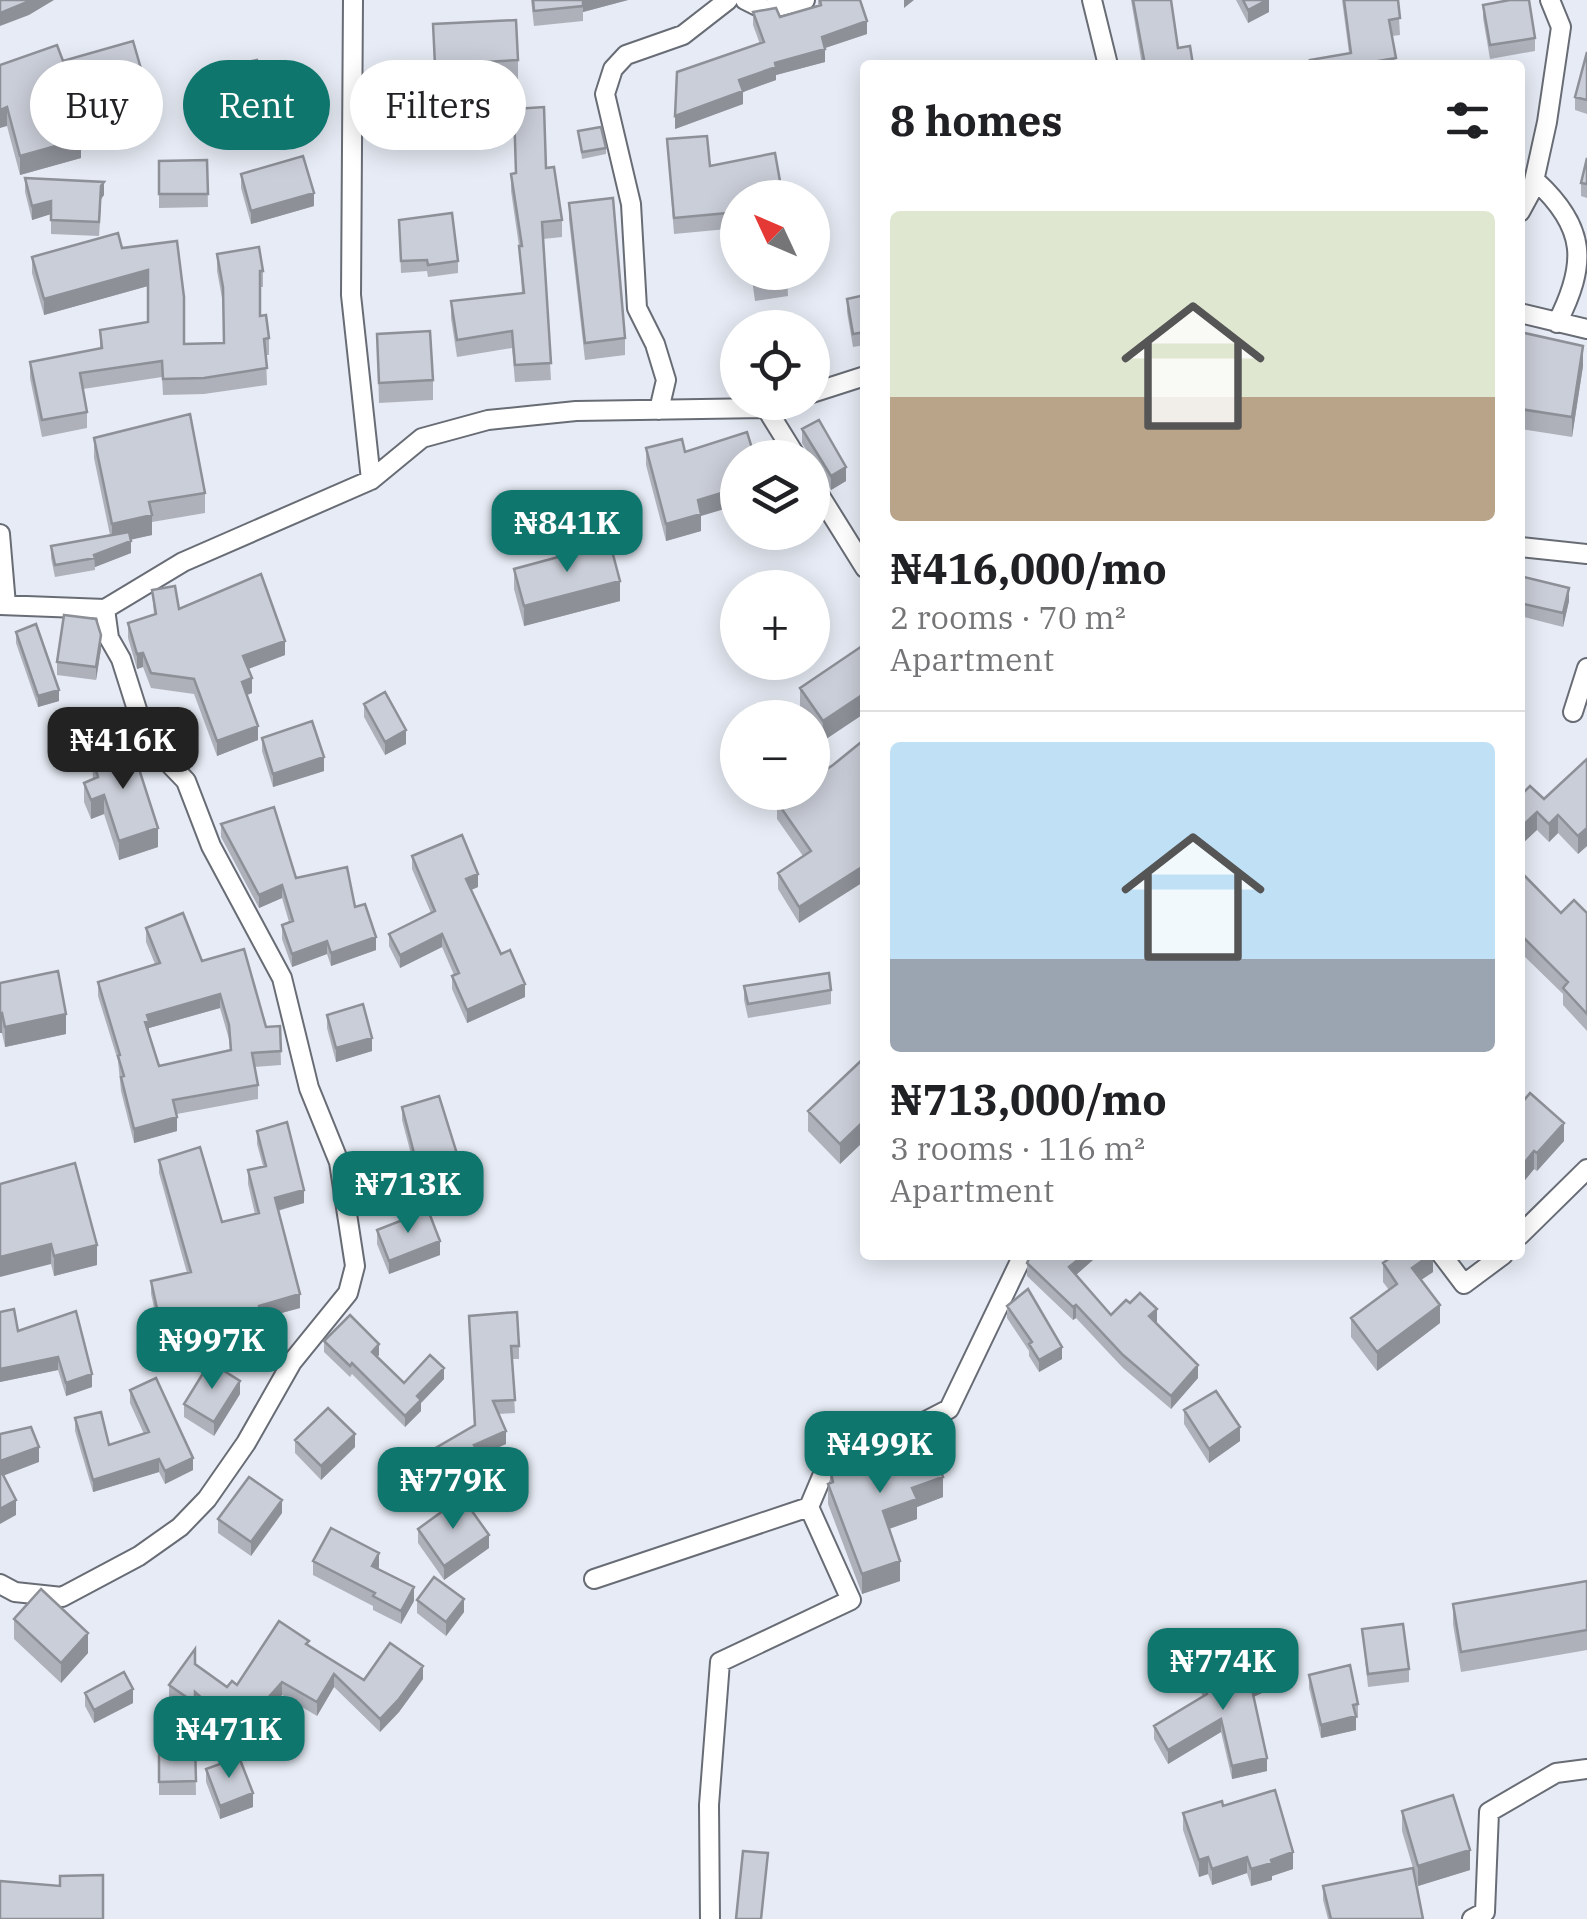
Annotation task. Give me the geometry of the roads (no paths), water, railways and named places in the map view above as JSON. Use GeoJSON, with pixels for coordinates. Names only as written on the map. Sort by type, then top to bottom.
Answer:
{"type":"FeatureCollection","features":[{"type":"Feature","properties":{"kind":"street"},"geometry":{"type":"LineString","coordinates":[[353,0],[351,295],[371,480]]}},
{"type":"Feature","properties":{"kind":"street"},"geometry":{"type":"LineString","coordinates":[[660,410],[666,380],[637,308],[631,204],[605,94],[612,69],[626,54],[683,35],[728,0]]}},
{"type":"Feature","properties":{"kind":"street"},"geometry":{"type":"LineString","coordinates":[[745,0],[766,10],[805,0]]}},
{"type":"Feature","properties":{"kind":"street"},"geometry":{"type":"LineString","coordinates":[[1092,0],[1107,60]]}},
{"type":"Feature","properties":{"kind":"street"},"geometry":{"type":"LineString","coordinates":[[1532,190],[1547,122],[1560,28],[1550,0]]}},
{"type":"Feature","properties":{"kind":"street"},"geometry":{"type":"LineString","coordinates":[[1525,203],[1536,182],[1555,199],[1574,228],[1581,264],[1575,291],[1557,323]]}},
{"type":"Feature","properties":{"kind":"street"},"geometry":{"type":"LineString","coordinates":[[1525,314],[1587,329]]}},
{"type":"Feature","properties":{"kind":"street"},"geometry":{"type":"LineString","coordinates":[[830,387],[860,378]]}},
{"type":"Feature","properties":{"kind":"street"},"geometry":{"type":"LineString","coordinates":[[0,534],[3,605],[105,609],[183,562],[371,480],[422,438],[488,420],[576,411],[720,407]]}},
{"type":"Feature","properties":{"kind":"street"},"geometry":{"type":"LineString","coordinates":[[830,512],[860,560]]}},
{"type":"Feature","properties":{"kind":"street"},"geometry":{"type":"LineString","coordinates":[[1525,548],[1587,554]]}},
{"type":"Feature","properties":{"kind":"street"},"geometry":{"type":"LineString","coordinates":[[0,1584],[16,1592],[62,1597],[139,1556],[180,1526],[207,1499],[246,1443],[292,1362],[348,1293],[355,1266],[340,1162],[309,1088],[282,978],[211,846],[186,781],[162,756],[140,719],[126,672],[109,638],[105,609]]}},
{"type":"Feature","properties":{"kind":"street"},"geometry":{"type":"LineString","coordinates":[[1573,712],[1587,668]]}},
{"type":"Feature","properties":{"kind":"street"},"geometry":{"type":"LineString","coordinates":[[1525,1229],[1587,1169]]}},
{"type":"Feature","properties":{"kind":"street"},"geometry":{"type":"LineString","coordinates":[[710,1919],[710,1805],[720,1662],[851,1600],[809,1507],[823,1474],[949,1408],[1021,1260]]}},
{"type":"Feature","properties":{"kind":"street"},"geometry":{"type":"LineString","coordinates":[[1446,1260],[1464,1284],[1496,1260]]}},
{"type":"Feature","properties":{"kind":"street"},"geometry":{"type":"LineString","coordinates":[[594,1579],[809,1507]]}},
{"type":"Feature","properties":{"kind":"street"},"geometry":{"type":"LineString","coordinates":[[0,1599],[31,1594]]}},
{"type":"Feature","properties":{"kind":"street"},"geometry":{"type":"LineString","coordinates":[[1472,1919],[1485,1912],[1489,1812],[1556,1773],[1587,1769]]}}]}
